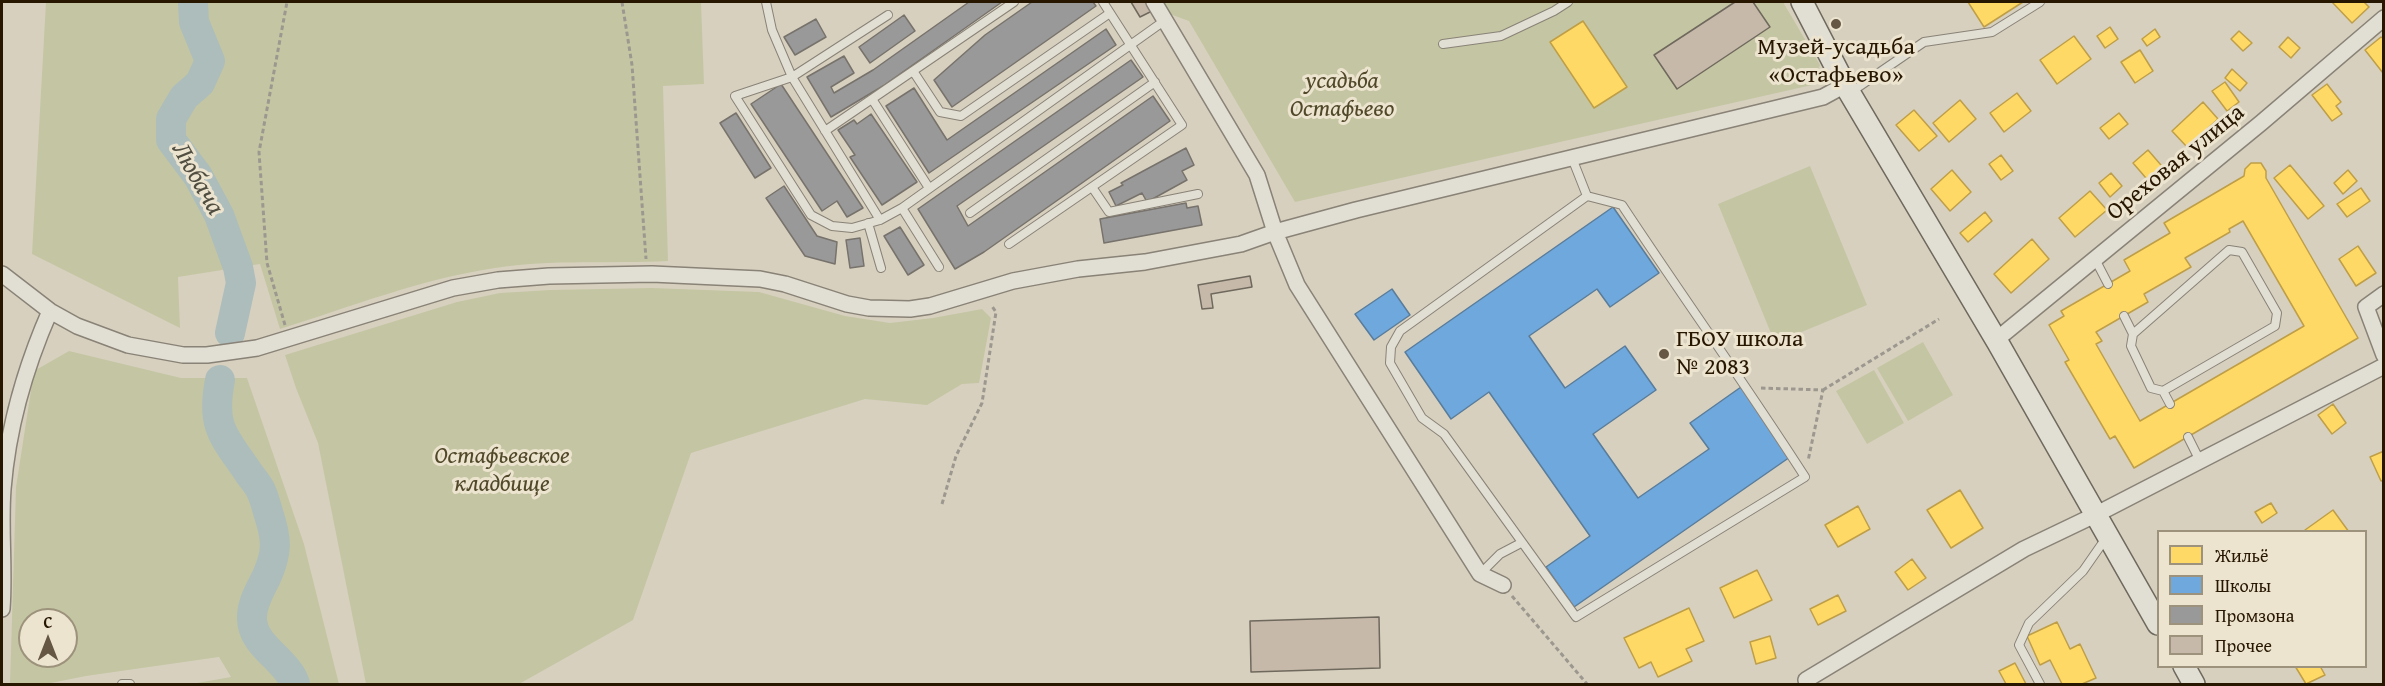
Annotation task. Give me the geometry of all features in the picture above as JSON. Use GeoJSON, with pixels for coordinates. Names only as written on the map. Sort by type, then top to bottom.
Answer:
{"type":"FeatureCollection","features":[{"type":"Feature","properties":{"kind":"street"},"geometry":{"type":"LineString","coordinates":[[1154,2],[1257,176],[1275,232],[1297,285],[1480,574],[1503,585]]}},
{"type":"Feature","properties":{"kind":"street"},"geometry":{"type":"LineString","coordinates":[[1802,2],[1848,89],[1996,340],[2157,622]]}},
{"type":"Feature","properties":{"kind":"street","name":"Ореховая улица"},"geometry":{"type":"LineString","coordinates":[[1996,340],[2261,123],[2384,18]]}},
{"type":"Feature","properties":{"kind":"street"},"geometry":{"type":"LineString","coordinates":[[2,274],[50,311],[77,326],[128,345],[183,355],[231,353],[257,348],[453,288],[498,279],[652,274],[760,279],[785,284],[848,304],[869,308],[910,309],[930,306],[1013,281],[1078,269],[1145,262],[1242,244],[1275,232],[1356,210],[1824,97],[1848,89]]}},
{"type":"Feature","properties":{"kind":"street"},"geometry":{"type":"LineString","coordinates":[[2384,294],[2366,307],[2384,355]]}},
{"type":"Feature","properties":{"kind":"street"},"geometry":{"type":"LineString","coordinates":[[2,609],[3,489],[16,406],[32,352],[50,311]]}},
{"type":"Feature","properties":{"kind":"street"},"geometry":{"type":"LineString","coordinates":[[1806,680],[2024,549],[2095,515],[2384,366]]}},
{"type":"Feature","properties":{"kind":"street"},"geometry":{"type":"LineString","coordinates":[[2185,668],[2194,684]]}},
{"type":"Feature","properties":{"kind":"lane"},"geometry":{"type":"LineString","coordinates":[[766,2],[772,30],[792,77],[880,220]]}},
{"type":"Feature","properties":{"kind":"lane"},"geometry":{"type":"LineString","coordinates":[[825,131],[1014,2]]}},
{"type":"Feature","properties":{"kind":"lane"},"geometry":{"type":"LineString","coordinates":[[1009,244],[1182,125],[1103,2]]}},
{"type":"Feature","properties":{"kind":"lane"},"geometry":{"type":"LineString","coordinates":[[1443,44],[1501,36],[1568,2]]}},
{"type":"Feature","properties":{"kind":"lane"},"geometry":{"type":"LineString","coordinates":[[1848,89],[1924,42],[1992,32],[2040,2]]}},
{"type":"Feature","properties":{"kind":"lane"},"geometry":{"type":"LineString","coordinates":[[913,71],[940,112],[961,116],[1110,13]]}},
{"type":"Feature","properties":{"kind":"lane"},"geometry":{"type":"LineString","coordinates":[[888,15],[792,77],[735,96],[811,215],[832,226],[852,228],[880,220],[902,208],[1164,21]]}},
{"type":"Feature","properties":{"kind":"lane"},"geometry":{"type":"LineString","coordinates":[[970,213],[1155,82]]}},
{"type":"Feature","properties":{"kind":"lane"},"geometry":{"type":"LineString","coordinates":[[872,99],[929,188]]}},
{"type":"Feature","properties":{"kind":"lane"},"geometry":{"type":"LineString","coordinates":[[1572,158],[1587,196]]}},
{"type":"Feature","properties":{"kind":"lane"},"geometry":{"type":"LineString","coordinates":[[1092,187],[1109,212],[1198,194]]}},
{"type":"Feature","properties":{"kind":"lane"},"geometry":{"type":"LineString","coordinates":[[1587,196],[1622,205],[1747,387],[1805,477],[1576,617],[1444,434],[1422,418],[1390,363],[1391,347],[1400,331],[1587,196]]}},
{"type":"Feature","properties":{"kind":"lane"},"geometry":{"type":"LineString","coordinates":[[902,208],[939,267]]}},
{"type":"Feature","properties":{"kind":"lane"},"geometry":{"type":"LineString","coordinates":[[868,223],[881,268]]}},
{"type":"Feature","properties":{"kind":"lane"},"geometry":{"type":"LineString","coordinates":[[2124,316],[2133,334],[2131,346],[2151,388],[2163,391],[2275,326],[2277,312],[2242,252],[2229,250],[2133,334]]}},
{"type":"Feature","properties":{"kind":"lane"},"geometry":{"type":"LineString","coordinates":[[2095,258],[2108,284]]}},
{"type":"Feature","properties":{"kind":"lane"},"geometry":{"type":"LineString","coordinates":[[2163,391],[2170,404]]}},
{"type":"Feature","properties":{"kind":"lane"},"geometry":{"type":"LineString","coordinates":[[2188,437],[2200,460]]}},
{"type":"Feature","properties":{"kind":"lane"},"geometry":{"type":"LineString","coordinates":[[2040,684],[2019,645],[2028,623],[2083,571],[2107,536]]}},
{"type":"Feature","properties":{"kind":"lane"},"geometry":{"type":"LineString","coordinates":[[1480,574],[1500,554],[1521,543]]}},
{"type":"Feature","properties":{"kind":"lane"},"geometry":{"type":"LineString","coordinates":[[122,684],[130,684]]}},
{"type":"Feature","properties":{"kind":"path"},"geometry":{"type":"LineString","coordinates":[[287,2],[259,152],[267,263],[288,338]]}},
{"type":"Feature","properties":{"kind":"path"},"geometry":{"type":"LineString","coordinates":[[622,2],[632,65],[646,262],[652,262]]}},
{"type":"Feature","properties":{"kind":"path"},"geometry":{"type":"LineString","coordinates":[[942,504],[956,456],[982,403],[996,312],[993,305],[982,305]]}},
{"type":"Feature","properties":{"kind":"path"},"geometry":{"type":"LineString","coordinates":[[1747,387],[1823,390],[1939,319]]}},
{"type":"Feature","properties":{"kind":"path"},"geometry":{"type":"LineString","coordinates":[[1805,477],[1823,390]]}},
{"type":"Feature","properties":{"kind":"path"},"geometry":{"type":"LineString","coordinates":[[1503,585],[1587,684]]}},
{"type":"Feature","properties":{"kind":"green space"},"geometry":{"type":"Polygon","coordinates":[[[46,2],[701,2],[704,84],[663,86],[668,261],[560,263],[495,268],[413,286],[280,329],[260,264],[178,277],[180,328],[32,254],[46,2]]]}},
{"type":"Feature","properties":{"kind":"green space","name":"усадьба Остафьево"},"geometry":{"type":"Polygon","coordinates":[[[1137,2],[1783,2],[1820,65],[1812,85],[1295,202],[1189,21],[1137,2]]]}},
{"type":"Feature","properties":{"kind":"green space"},"geometry":{"type":"Polygon","coordinates":[[[1810,166],[1867,305],[1775,343],[1718,204],[1810,166]]]}},
{"type":"Feature","properties":{"kind":"green space","name":"Остафьевское кладбище"},"geometry":{"type":"Polygon","coordinates":[[[652,288],[759,292],[845,316],[890,323],[982,309],[991,318],[979,383],[962,384],[927,405],[865,399],[691,453],[633,620],[519,684],[366,684],[318,443],[285,355],[457,302],[500,293],[652,288]]]}},
{"type":"Feature","properties":{"kind":"green space"},"geometry":{"type":"Polygon","coordinates":[[[1923,342],[1953,395],[1908,421],[1877,368],[1923,342]]]}},
{"type":"Feature","properties":{"kind":"green space"},"geometry":{"type":"Polygon","coordinates":[[[69,351],[181,378],[247,378],[304,544],[339,684],[191,684],[231,677],[219,657],[51,683],[10,683],[16,487],[34,371],[69,351]]]}},
{"type":"Feature","properties":{"kind":"green space"},"geometry":{"type":"Polygon","coordinates":[[[1874,370],[1904,423],[1867,444],[1836,391],[1874,370]]]}},
{"type":"Feature","properties":{"kind":"building: Жильё"},"geometry":{"type":"Polygon","coordinates":[[[1968,2],[2023,2],[1984,27],[1968,2]]]}},
{"type":"Feature","properties":{"kind":"building: Жильё"},"geometry":{"type":"Polygon","coordinates":[[[2332,2],[2364,2],[2369,7],[2352,23],[2332,2]]]}},
{"type":"Feature","properties":{"kind":"building: Жильё"},"geometry":{"type":"Polygon","coordinates":[[[1583,21],[1627,87],[1594,108],[1550,42],[1583,21]]]}},
{"type":"Feature","properties":{"kind":"building: Жильё"},"geometry":{"type":"Polygon","coordinates":[[[2110,27],[2118,39],[2105,48],[2097,36],[2110,27]]]}},
{"type":"Feature","properties":{"kind":"building: Жильё"},"geometry":{"type":"Polygon","coordinates":[[[2155,29],[2160,37],[2147,46],[2142,39],[2155,29]]]}},
{"type":"Feature","properties":{"kind":"building: Жильё"},"geometry":{"type":"Polygon","coordinates":[[[2239,31],[2252,43],[2243,51],[2231,39],[2239,31]]]}},
{"type":"Feature","properties":{"kind":"building: Жильё"},"geometry":{"type":"Polygon","coordinates":[[[2074,36],[2091,59],[2057,84],[2040,60],[2074,36]]]}},
{"type":"Feature","properties":{"kind":"building: Жильё"},"geometry":{"type":"Polygon","coordinates":[[[2288,37],[2300,48],[2291,58],[2279,47],[2288,37]]]}},
{"type":"Feature","properties":{"kind":"building: Жильё"},"geometry":{"type":"Polygon","coordinates":[[[2381,37],[2384,39],[2383,73],[2365,50],[2381,37]]]}},
{"type":"Feature","properties":{"kind":"building: Жильё"},"geometry":{"type":"Polygon","coordinates":[[[2140,50],[2153,71],[2135,83],[2121,62],[2140,50]]]}},
{"type":"Feature","properties":{"kind":"building: Жильё"},"geometry":{"type":"Polygon","coordinates":[[[2232,69],[2247,83],[2240,91],[2225,78],[2232,69]]]}},
{"type":"Feature","properties":{"kind":"building: Жильё"},"geometry":{"type":"Polygon","coordinates":[[[2225,82],[2239,102],[2227,111],[2212,91],[2225,82]]]}},
{"type":"Feature","properties":{"kind":"building: Жильё"},"geometry":{"type":"Polygon","coordinates":[[[2327,84],[2341,102],[2336,106],[2342,114],[2332,121],[2312,95],[2327,84]]]}},
{"type":"Feature","properties":{"kind":"building: Жильё"},"geometry":{"type":"Polygon","coordinates":[[[2017,93],[2031,111],[2004,132],[1990,113],[2017,93]]]}},
{"type":"Feature","properties":{"kind":"building: Жильё"},"geometry":{"type":"Polygon","coordinates":[[[1960,100],[1976,119],[1949,142],[1933,123],[1960,100]]]}},
{"type":"Feature","properties":{"kind":"building: Жильё"},"geometry":{"type":"Polygon","coordinates":[[[2203,102],[2218,119],[2187,147],[2172,131],[2203,102]]]}},
{"type":"Feature","properties":{"kind":"building: Жильё"},"geometry":{"type":"Polygon","coordinates":[[[1914,110],[1937,136],[1919,151],[1896,125],[1914,110]]]}},
{"type":"Feature","properties":{"kind":"building: Жильё"},"geometry":{"type":"Polygon","coordinates":[[[2119,113],[2128,124],[2109,139],[2100,128],[2119,113]]]}},
{"type":"Feature","properties":{"kind":"building: Жильё"},"geometry":{"type":"Polygon","coordinates":[[[2148,150],[2167,172],[2152,185],[2133,163],[2148,150]]]}},
{"type":"Feature","properties":{"kind":"building: Жильё"},"geometry":{"type":"Polygon","coordinates":[[[2001,155],[2013,171],[2001,180],[1989,164],[2001,155]]]}},
{"type":"Feature","properties":{"kind":"building: Жильё"},"geometry":{"type":"Polygon","coordinates":[[[2251,163],[2261,163],[2266,171],[2266,178],[2358,338],[2134,468],[2115,436],[2110,439],[2065,362],[2069,360],[2049,325],[2064,316],[2061,311],[2130,271],[2124,260],[2170,233],[2164,223],[2244,176],[2245,169],[2251,163]],[[2243,221],[2229,229],[2230,232],[2185,258],[2191,267],[2144,294],[2148,302],[2096,332],[2102,341],[2096,344],[2140,421],[2304,326],[2243,221]]]}},
{"type":"Feature","properties":{"kind":"building: Жильё"},"geometry":{"type":"Polygon","coordinates":[[[2290,165],[2324,206],[2308,219],[2274,178],[2290,165]]]}},
{"type":"Feature","properties":{"kind":"building: Жильё"},"geometry":{"type":"Polygon","coordinates":[[[1952,170],[1971,192],[1950,211],[1931,189],[1952,170]]]}},
{"type":"Feature","properties":{"kind":"building: Жильё"},"geometry":{"type":"Polygon","coordinates":[[[2348,170],[2357,181],[2343,194],[2334,183],[2348,170]]]}},
{"type":"Feature","properties":{"kind":"building: Жильё"},"geometry":{"type":"Polygon","coordinates":[[[2111,173],[2122,186],[2110,197],[2099,183],[2111,173]]]}},
{"type":"Feature","properties":{"kind":"building: Жильё"},"geometry":{"type":"Polygon","coordinates":[[[2361,188],[2370,201],[2347,217],[2337,204],[2361,188]]]}},
{"type":"Feature","properties":{"kind":"building: Жильё"},"geometry":{"type":"Polygon","coordinates":[[[2090,191],[2107,210],[2075,237],[2059,218],[2090,191]]]}},
{"type":"Feature","properties":{"kind":"building: Жильё"},"geometry":{"type":"Polygon","coordinates":[[[1985,212],[1992,221],[1968,242],[1960,233],[1985,212]]]}},
{"type":"Feature","properties":{"kind":"building: Жильё"},"geometry":{"type":"Polygon","coordinates":[[[2032,239],[2049,259],[2011,293],[1994,274],[2032,239]]]}},
{"type":"Feature","properties":{"kind":"building: Жильё"},"geometry":{"type":"Polygon","coordinates":[[[2358,246],[2376,273],[2356,286],[2339,259],[2358,246]]]}},
{"type":"Feature","properties":{"kind":"building: Жильё"},"geometry":{"type":"Polygon","coordinates":[[[2333,404],[2346,423],[2332,434],[2318,415],[2333,404]]]}},
{"type":"Feature","properties":{"kind":"building: Жильё"},"geometry":{"type":"Polygon","coordinates":[[[2384,451],[2384,480],[2381,481],[2370,457],[2384,451]]]}},
{"type":"Feature","properties":{"kind":"building: Жильё"},"geometry":{"type":"Polygon","coordinates":[[[1960,490],[1983,528],[1951,548],[1927,510],[1960,490]]]}},
{"type":"Feature","properties":{"kind":"building: Жильё"},"geometry":{"type":"Polygon","coordinates":[[[2271,503],[2277,513],[2262,523],[2255,512],[2271,503]]]}},
{"type":"Feature","properties":{"kind":"building: Жильё"},"geometry":{"type":"Polygon","coordinates":[[[1858,506],[1870,529],[1838,547],[1825,525],[1858,506]]]}},
{"type":"Feature","properties":{"kind":"building: Жильё"},"geometry":{"type":"Polygon","coordinates":[[[2333,510],[2348,530],[2305,530],[2333,510]]]}},
{"type":"Feature","properties":{"kind":"building: Жильё"},"geometry":{"type":"Polygon","coordinates":[[[1912,559],[1926,578],[1908,590],[1895,572],[1912,559]]]}},
{"type":"Feature","properties":{"kind":"building: Жильё"},"geometry":{"type":"Polygon","coordinates":[[[1757,570],[1772,600],[1734,618],[1720,588],[1757,570]]]}},
{"type":"Feature","properties":{"kind":"building: Жильё"},"geometry":{"type":"Polygon","coordinates":[[[1838,595],[1846,611],[1818,625],[1810,609],[1838,595]]]}},
{"type":"Feature","properties":{"kind":"building: Жильё"},"geometry":{"type":"Polygon","coordinates":[[[1689,608],[1704,641],[1686,649],[1692,661],[1658,677],[1651,662],[1639,668],[1624,638],[1689,608]]]}},
{"type":"Feature","properties":{"kind":"building: Жильё"},"geometry":{"type":"Polygon","coordinates":[[[2057,622],[2070,649],[2080,644],[2096,678],[2082,684],[2062,684],[2050,660],[2040,665],[2027,636],[2057,622]]]}},
{"type":"Feature","properties":{"kind":"building: Жильё"},"geometry":{"type":"Polygon","coordinates":[[[1770,636],[1776,658],[1756,664],[1750,642],[1770,636]]]}},
{"type":"Feature","properties":{"kind":"building: Жильё"},"geometry":{"type":"Polygon","coordinates":[[[2015,663],[2026,684],[2006,684],[1999,671],[2015,663]]]}},
{"type":"Feature","properties":{"kind":"building: Жильё"},"geometry":{"type":"Polygon","coordinates":[[[2296,668],[2321,668],[2325,675],[2306,684],[2296,668]]]}},
{"type":"Feature","properties":{"kind":"building: Школы"},"geometry":{"type":"Polygon","coordinates":[[[1613,207],[1659,273],[1610,307],[1597,289],[1529,336],[1565,388],[1625,346],[1656,390],[1593,434],[1638,498],[1709,449],[1690,423],[1741,387],[1790,457],[1574,607],[1546,567],[1590,536],[1489,392],[1451,419],[1405,352],[1613,207]]]}},
{"type":"Feature","properties":{"kind":"building: Школы"},"geometry":{"type":"Polygon","coordinates":[[[1392,289],[1410,315],[1374,340],[1355,314],[1392,289]]]}},
{"type":"Feature","properties":{"kind":"building: Промзона"},"geometry":{"type":"Polygon","coordinates":[[[969,2],[1002,2],[883,86],[831,117],[807,77],[844,56],[854,73],[831,87],[834,93],[873,70],[969,2]]]}},
{"type":"Feature","properties":{"kind":"building: Промзона"},"geometry":{"type":"Polygon","coordinates":[[[1032,2],[1093,2],[1096,6],[952,107],[934,80],[985,35],[1032,2]]]}},
{"type":"Feature","properties":{"kind":"building: Промзона"},"geometry":{"type":"Polygon","coordinates":[[[904,15],[915,31],[870,63],[859,47],[904,15]]]}},
{"type":"Feature","properties":{"kind":"building: Промзона"},"geometry":{"type":"Polygon","coordinates":[[[816,19],[826,37],[795,55],[784,37],[816,19]]]}},
{"type":"Feature","properties":{"kind":"building: Промзона"},"geometry":{"type":"Polygon","coordinates":[[[1106,29],[1116,45],[929,173],[886,106],[914,88],[947,140],[1106,29]]]}},
{"type":"Feature","properties":{"kind":"building: Промзона"},"geometry":{"type":"Polygon","coordinates":[[[1131,60],[1143,77],[957,206],[968,226],[1153,96],[1170,121],[984,252],[955,269],[918,209],[1131,60]]]}},
{"type":"Feature","properties":{"kind":"building: Промзона"},"geometry":{"type":"Polygon","coordinates":[[[781,84],[863,208],[847,217],[837,201],[822,211],[751,104],[781,84]]]}},
{"type":"Feature","properties":{"kind":"building: Промзона"},"geometry":{"type":"Polygon","coordinates":[[[736,113],[771,168],[755,178],[720,123],[736,113]]]}},
{"type":"Feature","properties":{"kind":"building: Промзона"},"geometry":{"type":"Polygon","coordinates":[[[871,114],[917,182],[882,205],[850,157],[855,155],[838,130],[854,120],[857,124],[871,114]]]}},
{"type":"Feature","properties":{"kind":"building: Промзона"},"geometry":{"type":"Polygon","coordinates":[[[1186,148],[1194,165],[1182,171],[1187,180],[1147,202],[1142,193],[1116,206],[1109,192],[1123,185],[1121,183],[1186,148]]]}},
{"type":"Feature","properties":{"kind":"building: Промзона"},"geometry":{"type":"Polygon","coordinates":[[[784,186],[817,236],[837,242],[835,264],[805,256],[766,198],[784,186]]]}},
{"type":"Feature","properties":{"kind":"building: Промзона"},"geometry":{"type":"Polygon","coordinates":[[[1186,203],[1187,208],[1198,206],[1202,225],[1104,243],[1100,219],[1186,203]]]}},
{"type":"Feature","properties":{"kind":"building: Промзона"},"geometry":{"type":"Polygon","coordinates":[[[900,227],[924,265],[908,275],[884,236],[900,227]]]}},
{"type":"Feature","properties":{"kind":"building: Промзона"},"geometry":{"type":"Polygon","coordinates":[[[860,238],[864,266],[850,268],[846,240],[860,238]]]}},
{"type":"Feature","properties":{"kind":"building: Прочее"},"geometry":{"type":"Polygon","coordinates":[[[1131,2],[1147,2],[1152,11],[1140,17],[1131,2]]]}},
{"type":"Feature","properties":{"kind":"building: Прочее"},"geometry":{"type":"Polygon","coordinates":[[[1735,2],[1753,2],[1770,27],[1677,89],[1654,55],[1735,2]]]}},
{"type":"Feature","properties":{"kind":"building: Прочее"},"geometry":{"type":"Polygon","coordinates":[[[1250,276],[1252,287],[1211,294],[1213,308],[1202,309],[1198,285],[1250,276]]]}},
{"type":"Feature","properties":{"kind":"building: Прочее"},"geometry":{"type":"Polygon","coordinates":[[[1379,617],[1380,668],[1251,672],[1250,621],[1379,617]]]}},
{"type":"Feature","properties":{"kind":"waterway","name":"Любача"},"geometry":{"type":"LineString","coordinates":[[193,2],[194,22],[210,61],[200,83],[184,97],[171,119],[171,140],[198,176],[219,215],[238,267],[241,283],[230,333]]}},
{"type":"Feature","properties":{"kind":"waterway","name":"Любача"},"geometry":{"type":"LineString","coordinates":[[220,380],[217,409],[221,430],[260,488],[271,522],[275,545],[273,561],[253,607],[253,627],[257,636],[285,667],[295,684]]}},
{"type":"Feature","properties":{"kind":"place","name":"Музей-усадьба «Остафьево»"},"geometry":{"type":"Point","coordinates":[1836,24]}},
{"type":"Feature","properties":{"kind":"place","name":"ГБОУ школа № 2083"},"geometry":{"type":"Point","coordinates":[1664,354]}}]}
